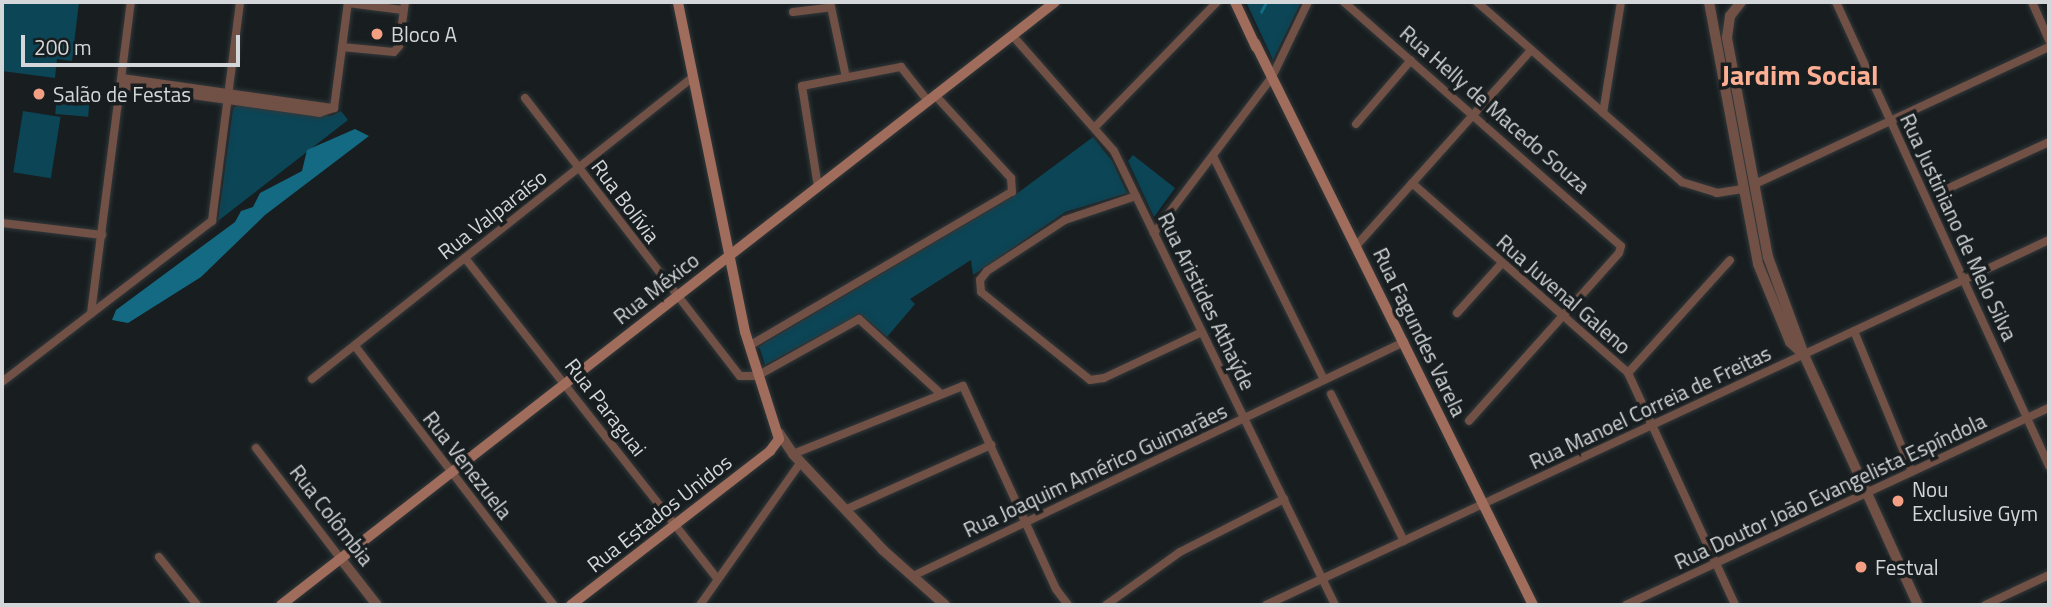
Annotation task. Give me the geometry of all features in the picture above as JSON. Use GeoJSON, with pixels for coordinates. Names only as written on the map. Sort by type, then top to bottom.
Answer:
{"type":"FeatureCollection","features":[{"type":"Feature","properties":{"kind":"main road"},"geometry":{"type":"LineString","coordinates":[[678,2],[749,346],[757,376],[779,433]]}},
{"type":"Feature","properties":{"kind":"main road","name":"Rua México"},"geometry":{"type":"LineString","coordinates":[[281,605],[1055,2]]}},
{"type":"Feature","properties":{"kind":"main road","name":"Rua Fagundes Varela"},"geometry":{"type":"LineString","coordinates":[[1237,4],[1533,605]]}},
{"type":"Feature","properties":{"kind":"main road"},"geometry":{"type":"LineString","coordinates":[[712,270],[726,276],[738,293]]}},
{"type":"Feature","properties":{"kind":"main road","name":"Rua Estados Unidos"},"geometry":{"type":"LineString","coordinates":[[571,605],[770,451],[779,433]]}},
{"type":"Feature","properties":{"kind":"street"},"geometry":{"type":"LineString","coordinates":[[91,313],[131,2]]}},
{"type":"Feature","properties":{"kind":"street"},"geometry":{"type":"LineString","coordinates":[[2,382],[6,374],[212,221],[240,2]]}},
{"type":"Feature","properties":{"kind":"street"},"geometry":{"type":"LineString","coordinates":[[121,82],[334,108],[342,47],[348,2],[404,6],[394,52],[342,47]]}},
{"type":"Feature","properties":{"kind":"street"},"geometry":{"type":"LineString","coordinates":[[1095,127],[1217,2]]}},
{"type":"Feature","properties":{"kind":"street"},"geometry":{"type":"LineString","coordinates":[[1154,233],[1272,77],[1308,2]]}},
{"type":"Feature","properties":{"kind":"street","name":"Rua Helly de Macedo Souza"},"geometry":{"type":"LineString","coordinates":[[1344,2],[1621,246],[1563,316]]}},
{"type":"Feature","properties":{"kind":"street"},"geometry":{"type":"LineString","coordinates":[[1478,2],[1682,182],[1707,192],[1743,189],[1755,184],[2049,47]]}},
{"type":"Feature","properties":{"kind":"street"},"geometry":{"type":"LineString","coordinates":[[1603,113],[1621,2]]}},
{"type":"Feature","properties":{"kind":"street"},"geometry":{"type":"LineString","coordinates":[[1709,2],[1743,189],[1766,290],[1790,342],[1804,355]]}},
{"type":"Feature","properties":{"kind":"street"},"geometry":{"type":"LineString","coordinates":[[1741,2],[1730,16],[1727,38],[1768,257],[1804,355],[1911,593],[1919,605]]}},
{"type":"Feature","properties":{"kind":"street","name":"Rua Justiniano de Melo Silva"},"geometry":{"type":"LineString","coordinates":[[1836,2],[2049,466]]}},
{"type":"Feature","properties":{"kind":"street"},"geometry":{"type":"LineString","coordinates":[[2032,2],[2049,40]]}},
{"type":"Feature","properties":{"kind":"street"},"geometry":{"type":"LineString","coordinates":[[793,12],[830,4],[846,77]]}},
{"type":"Feature","properties":{"kind":"street","name":"Rua Aristides Athaýde"},"geometry":{"type":"LineString","coordinates":[[1012,35],[1095,127],[1136,196],[1335,605]]}},
{"type":"Feature","properties":{"kind":"street"},"geometry":{"type":"LineString","coordinates":[[1356,246],[1531,50]]}},
{"type":"Feature","properties":{"kind":"street"},"geometry":{"type":"LineString","coordinates":[[1356,124],[1412,60]]}},
{"type":"Feature","properties":{"kind":"street"},"geometry":{"type":"LineString","coordinates":[[749,346],[1014,189],[1011,178],[901,67],[800,89],[818,187]]}},
{"type":"Feature","properties":{"kind":"street","name":"Rua Valparaíso"},"geometry":{"type":"LineString","coordinates":[[312,379],[693,77]]}},
{"type":"Feature","properties":{"kind":"street","name":"Rua Bolívia"},"geometry":{"type":"LineString","coordinates":[[525,98],[735,372],[744,378],[757,376]]}},
{"type":"Feature","properties":{"kind":"street"},"geometry":{"type":"LineString","coordinates":[[1938,193],[2049,142]]}},
{"type":"Feature","properties":{"kind":"street"},"geometry":{"type":"LineString","coordinates":[[1213,156],[1324,380]]}},
{"type":"Feature","properties":{"kind":"street","name":"Rua Juvenal Galeno"},"geometry":{"type":"LineString","coordinates":[[1412,183],[1628,373],[1735,605]]}},
{"type":"Feature","properties":{"kind":"street"},"geometry":{"type":"LineString","coordinates":[[1136,196],[1065,220],[987,271],[980,280],[981,292],[1090,380],[1104,378],[1202,332]]}},
{"type":"Feature","properties":{"kind":"street"},"geometry":{"type":"LineString","coordinates":[[2,223],[102,235]]}},
{"type":"Feature","properties":{"kind":"street","name":"Rua Manoel Correia de Freitas"},"geometry":{"type":"LineString","coordinates":[[1266,605],[2049,240]]}},
{"type":"Feature","properties":{"kind":"street","name":"Rua Paraguai"},"geometry":{"type":"LineString","coordinates":[[465,258],[718,579]]}},
{"type":"Feature","properties":{"kind":"street"},"geometry":{"type":"LineString","coordinates":[[1628,373],[1730,261]]}},
{"type":"Feature","properties":{"kind":"street"},"geometry":{"type":"LineString","coordinates":[[1457,313],[1502,263]]}},
{"type":"Feature","properties":{"kind":"street"},"geometry":{"type":"LineString","coordinates":[[1469,421],[1563,316]]}},
{"type":"Feature","properties":{"kind":"street"},"geometry":{"type":"LineString","coordinates":[[757,376],[859,319],[940,393]]}},
{"type":"Feature","properties":{"kind":"street"},"geometry":{"type":"LineString","coordinates":[[1854,331],[1912,472]]}},
{"type":"Feature","properties":{"kind":"street","name":"Rua Joaquim Américo Guimarães"},"geometry":{"type":"LineString","coordinates":[[915,575],[1404,342]]}},
{"type":"Feature","properties":{"kind":"street","name":"Rua Venezuela"},"geometry":{"type":"LineString","coordinates":[[355,346],[554,605]]}},
{"type":"Feature","properties":{"kind":"street"},"geometry":{"type":"LineString","coordinates":[[700,605],[797,458],[940,393],[963,387],[1056,589],[1068,605]]}},
{"type":"Feature","properties":{"kind":"street"},"geometry":{"type":"LineString","coordinates":[[1331,394],[1405,541]]}},
{"type":"Feature","properties":{"kind":"street","name":"Rua Doutor João Evangelista Espíndola"},"geometry":{"type":"LineString","coordinates":[[1626,605],[2049,408]]}},
{"type":"Feature","properties":{"kind":"street"},"geometry":{"type":"LineString","coordinates":[[779,433],[797,458],[889,555],[915,575],[945,605]]}},
{"type":"Feature","properties":{"kind":"street"},"geometry":{"type":"LineString","coordinates":[[847,509],[992,445]]}},
{"type":"Feature","properties":{"kind":"street","name":"Rua Colômbia"},"geometry":{"type":"LineString","coordinates":[[256,448],[377,605]]}},
{"type":"Feature","properties":{"kind":"street"},"geometry":{"type":"LineString","coordinates":[[770,451],[797,458]]}},
{"type":"Feature","properties":{"kind":"street"},"geometry":{"type":"LineString","coordinates":[[1106,605],[1180,552],[1284,499]]}},
{"type":"Feature","properties":{"kind":"street"},"geometry":{"type":"LineString","coordinates":[[159,557],[197,605]]}},
{"type":"Feature","properties":{"kind":"street"},"geometry":{"type":"LineString","coordinates":[[1985,605],[2049,575]]}},
{"type":"Feature","properties":{"kind":"street"},"geometry":{"type":"LineString","coordinates":[[1911,593],[1912,605]]}},
{"type":"Feature","properties":{"kind":"shaded area"},"geometry":{"type":"Polygon","coordinates":[[[2,2],[79,2],[72,61],[57,59],[55,78],[2,71],[2,2]]]}},
{"type":"Feature","properties":{"kind":"shaded area"},"geometry":{"type":"Polygon","coordinates":[[[1301,2],[1273,60],[1247,4],[1301,2]]]}},
{"type":"Feature","properties":{"kind":"shaded area"},"geometry":{"type":"Polygon","coordinates":[[[57,94],[90,97],[88,117],[55,114],[57,94]]]}},
{"type":"Feature","properties":{"kind":"shaded area"},"geometry":{"type":"Polygon","coordinates":[[[238,104],[331,116],[341,111],[348,120],[218,221],[233,109],[238,104]]]}},
{"type":"Feature","properties":{"kind":"shaded area"},"geometry":{"type":"Polygon","coordinates":[[[23,111],[61,117],[51,178],[13,172],[23,111]]]}},
{"type":"Feature","properties":{"kind":"shaded area"},"geometry":{"type":"Polygon","coordinates":[[[355,129],[369,136],[265,215],[201,277],[128,323],[112,320],[116,310],[235,222],[241,211],[253,207],[260,193],[302,171],[307,150],[355,129]]]}},
{"type":"Feature","properties":{"kind":"shaded area"},"geometry":{"type":"Polygon","coordinates":[[[1093,137],[1112,161],[1127,193],[1065,212],[973,275],[971,260],[910,299],[915,304],[887,337],[860,314],[765,365],[759,346],[1015,195],[1093,137]]]}},
{"type":"Feature","properties":{"kind":"shaded area"},"geometry":{"type":"Polygon","coordinates":[[[1133,155],[1175,188],[1154,217],[1128,161],[1133,155]]]}},
{"type":"Feature","properties":{"kind":"waterway"},"geometry":{"type":"LineString","coordinates":[[1261,12],[1266,2]]}},
{"type":"Feature","properties":{"kind":"place","name":"Bloco A"},"geometry":{"type":"Point","coordinates":[377,34]}},
{"type":"Feature","properties":{"kind":"place","name":"Salão de Festas"},"geometry":{"type":"Point","coordinates":[39,94]}},
{"type":"Feature","properties":{"kind":"place","name":"Nou Exclusive Gym"},"geometry":{"type":"Point","coordinates":[1898,501]}},
{"type":"Feature","properties":{"kind":"place","name":"Festval"},"geometry":{"type":"Point","coordinates":[1861,567]}},
{"type":"Feature","properties":{"kind":"district","name":"Jardim Social"},"geometry":{"type":"Point","coordinates":[1800,75]}}]}
